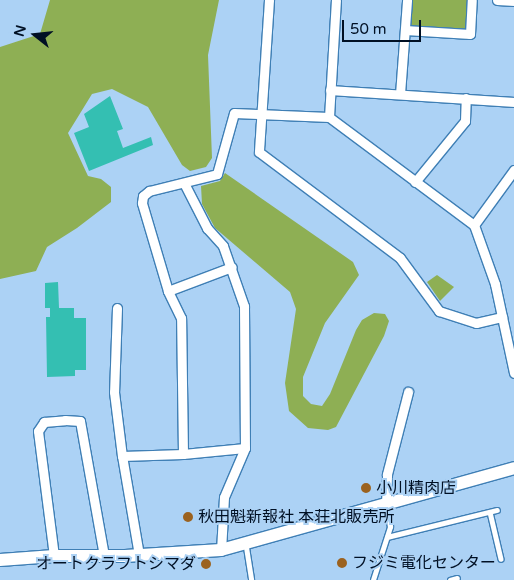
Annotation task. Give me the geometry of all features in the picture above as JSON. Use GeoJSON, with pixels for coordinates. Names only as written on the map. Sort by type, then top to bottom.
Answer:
{"type":"FeatureCollection","features":[{"type":"Feature","properties":{"kind":"street"},"geometry":{"type":"LineString","coordinates":[[269,0],[259,152],[400,258],[439,312],[476,323],[502,317]]}},
{"type":"Feature","properties":{"kind":"street"},"geometry":{"type":"LineString","coordinates":[[329,117],[336,0]]}},
{"type":"Feature","properties":{"kind":"street"},"geometry":{"type":"LineString","coordinates":[[400,94],[407,0]]}},
{"type":"Feature","properties":{"kind":"street"},"geometry":{"type":"LineString","coordinates":[[405,30],[470,34],[472,0]]}},
{"type":"Feature","properties":{"kind":"street"},"geometry":{"type":"LineString","coordinates":[[497,0],[514,1]]}},
{"type":"Feature","properties":{"kind":"street"},"geometry":{"type":"LineString","coordinates":[[330,90],[514,102]]}},
{"type":"Feature","properties":{"kind":"street"},"geometry":{"type":"LineString","coordinates":[[416,182],[465,121],[466,98]]}},
{"type":"Feature","properties":{"kind":"street"},"geometry":{"type":"LineString","coordinates":[[183,454],[181,318],[168,291],[142,203],[142,196],[149,191],[217,174],[234,113],[329,117],[474,225],[496,284],[514,373]]}},
{"type":"Feature","properties":{"kind":"street"},"geometry":{"type":"LineString","coordinates":[[474,225],[514,170]]}},
{"type":"Feature","properties":{"kind":"street"},"geometry":{"type":"LineString","coordinates":[[184,183],[195,208],[207,228],[223,246],[244,306],[246,448],[224,497],[221,550]]}},
{"type":"Feature","properties":{"kind":"street"},"geometry":{"type":"LineString","coordinates":[[168,291],[232,268]]}},
{"type":"Feature","properties":{"kind":"street"},"geometry":{"type":"LineString","coordinates":[[117,308],[114,392],[122,456],[139,555]]}},
{"type":"Feature","properties":{"kind":"street"},"geometry":{"type":"LineString","coordinates":[[386,505],[387,474],[408,392]]}},
{"type":"Feature","properties":{"kind":"street"},"geometry":{"type":"LineString","coordinates":[[54,556],[38,432],[44,422],[65,420],[80,421],[104,556]]}},
{"type":"Feature","properties":{"kind":"street"},"geometry":{"type":"LineString","coordinates":[[122,456],[183,454],[246,448]]}},
{"type":"Feature","properties":{"kind":"street"},"geometry":{"type":"LineString","coordinates":[[0,560],[54,556],[139,555],[221,550],[514,468]]}},
{"type":"Feature","properties":{"kind":"lane"},"geometry":{"type":"LineString","coordinates":[[373,580],[390,527],[386,505]]}},
{"type":"Feature","properties":{"kind":"lane"},"geometry":{"type":"LineString","coordinates":[[386,538],[497,510]]}},
{"type":"Feature","properties":{"kind":"lane"},"geometry":{"type":"LineString","coordinates":[[490,512],[501,559]]}},
{"type":"Feature","properties":{"kind":"lane"},"geometry":{"type":"LineString","coordinates":[[246,544],[252,580]]}},
{"type":"Feature","properties":{"kind":"lane"},"geometry":{"type":"LineString","coordinates":[[450,580],[457,578]]}},
{"type":"Feature","properties":{"kind":"green space"},"geometry":{"type":"Polygon","coordinates":[[[50,0],[219,0],[208,55],[212,158],[206,167],[190,171],[182,165],[148,107],[112,89],[92,94],[68,133],[88,176],[101,179],[111,187],[111,202],[77,228],[47,247],[36,271],[0,279],[0,47],[40,34],[50,0]]]}},
{"type":"Feature","properties":{"kind":"green space"},"geometry":{"type":"Polygon","coordinates":[[[407,0],[472,0],[472,30],[407,30],[407,0]]]}},
{"type":"Feature","properties":{"kind":"green space"},"geometry":{"type":"Polygon","coordinates":[[[225,173],[353,262],[359,275],[325,323],[303,377],[303,396],[311,404],[322,406],[330,394],[356,330],[362,320],[374,313],[385,314],[389,321],[384,336],[336,427],[328,430],[308,428],[289,411],[285,383],[296,309],[290,292],[215,228],[202,204],[201,186],[220,181],[225,173]]]}},
{"type":"Feature","properties":{"kind":"green space"},"geometry":{"type":"Polygon","coordinates":[[[437,275],[454,287],[440,301],[427,282],[437,275]]]}},
{"type":"Feature","properties":{"kind":"building"},"geometry":{"type":"Polygon","coordinates":[[[110,96],[123,129],[117,131],[123,148],[151,137],[153,145],[89,171],[74,133],[89,127],[84,114],[110,96]]]}},
{"type":"Feature","properties":{"kind":"building"},"geometry":{"type":"Polygon","coordinates":[[[58,282],[59,308],[74,308],[74,318],[86,318],[86,370],[75,370],[75,376],[47,377],[46,317],[50,317],[50,308],[45,308],[45,283],[58,282]]]}},
{"type":"Feature","properties":{"kind":"place","name":"小川精肉店"},"geometry":{"type":"Point","coordinates":[366,488]}},
{"type":"Feature","properties":{"kind":"place","name":"秋田魁新報社 本荘北販売所"},"geometry":{"type":"Point","coordinates":[188,517]}},
{"type":"Feature","properties":{"kind":"place","name":"フジミ電化センター"},"geometry":{"type":"Point","coordinates":[342,563]}},
{"type":"Feature","properties":{"kind":"place","name":"オートクラフトシマダ"},"geometry":{"type":"Point","coordinates":[206,564]}}]}
